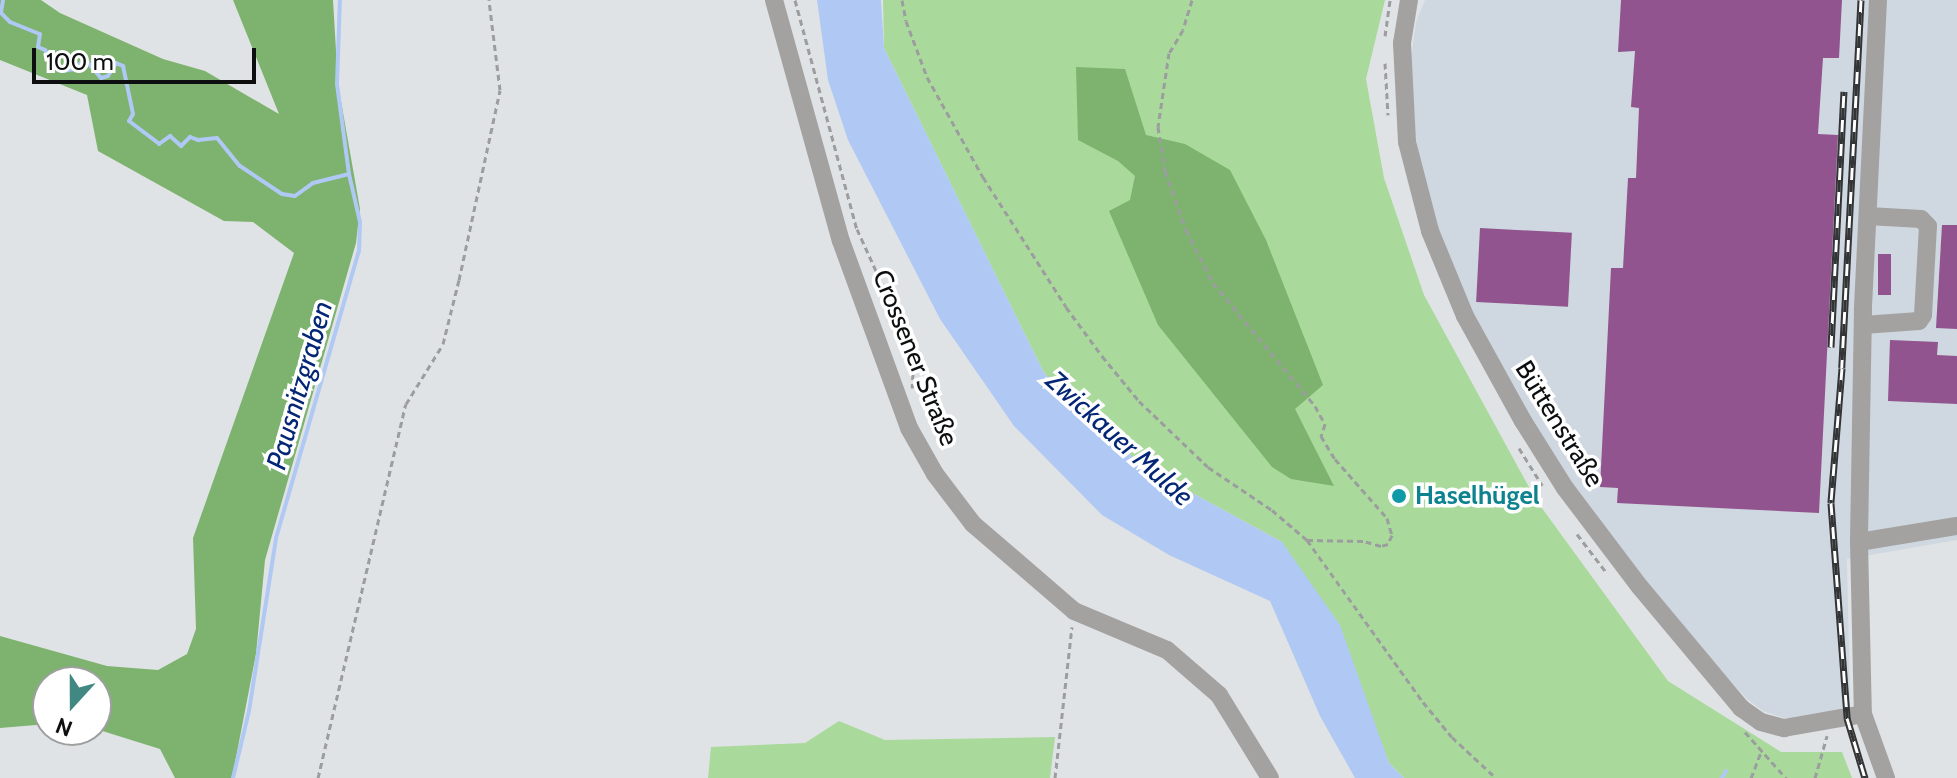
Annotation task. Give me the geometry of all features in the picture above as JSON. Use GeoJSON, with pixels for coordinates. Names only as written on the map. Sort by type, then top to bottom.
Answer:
{"type":"FeatureCollection","features":[{"type":"Feature","properties":{"kind":"street","name":"Crossener Straße"},"geometry":{"type":"LineString","coordinates":[[774,0],[841,241],[909,428],[935,474],[973,524],[1074,611],[1167,650],[1219,695],[1270,778]]}},
{"type":"Feature","properties":{"kind":"street","name":"Büttenstraße"},"geometry":{"type":"LineString","coordinates":[[1409,0],[1402,43],[1407,142],[1430,231],[1465,316],[1523,421],[1565,488],[1640,587],[1741,708],[1761,722],[1784,728],[1863,714]]}},
{"type":"Feature","properties":{"kind":"street"},"geometry":{"type":"LineString","coordinates":[[1878,0],[1863,325],[1859,542],[1863,714],[1886,778]]}},
{"type":"Feature","properties":{"kind":"street"},"geometry":{"type":"LineString","coordinates":[[1863,325],[1919,321],[1923,315],[1928,226],[1921,219],[1868,216]]}},
{"type":"Feature","properties":{"kind":"street"},"geometry":{"type":"LineString","coordinates":[[1859,542],[1957,526]]}},
{"type":"Feature","properties":{"kind":"path"},"geometry":{"type":"LineString","coordinates":[[318,778],[406,404],[443,344],[459,280],[500,90],[489,0]]}},
{"type":"Feature","properties":{"kind":"path"},"geometry":{"type":"LineString","coordinates":[[795,0],[857,229],[914,354],[911,398]]}},
{"type":"Feature","properties":{"kind":"path"},"geometry":{"type":"LineString","coordinates":[[902,0],[906,21],[927,77],[983,177],[1066,307],[1102,356],[1139,401],[1208,467],[1272,510],[1307,540],[1423,702],[1452,737],[1496,778]]}},
{"type":"Feature","properties":{"kind":"path"},"geometry":{"type":"LineString","coordinates":[[1192,0],[1183,30],[1169,53],[1158,127],[1165,171],[1186,230],[1213,283],[1315,406],[1325,424],[1321,436],[1328,448],[1387,518],[1392,535],[1388,544],[1381,546],[1363,541],[1307,540]]}},
{"type":"Feature","properties":{"kind":"path"},"geometry":{"type":"LineString","coordinates":[[1055,778],[1074,611]]}},
{"type":"Feature","properties":{"kind":"path"},"geometry":{"type":"LineString","coordinates":[[1815,778],[1831,721]]}},
{"type":"Feature","properties":{"kind":"path"},"geometry":{"type":"LineString","coordinates":[[1751,778],[1762,750]]}},
{"type":"Feature","properties":{"kind":"shaded area"},"geometry":{"type":"Polygon","coordinates":[[[1425,0],[1957,0],[1957,540],[1847,559],[1850,698],[1840,710],[1787,719],[1763,711],[1747,699],[1652,595],[1559,467],[1469,308],[1428,202],[1415,135],[1411,59],[1416,22],[1425,0]]]}},
{"type":"Feature","properties":{"kind":"green space"},"geometry":{"type":"Polygon","coordinates":[[[0,0],[41,0],[60,13],[163,59],[205,71],[279,114],[233,0],[333,0],[338,84],[360,209],[356,243],[265,560],[256,654],[232,778],[175,778],[160,749],[112,734],[112,666],[158,670],[187,654],[196,629],[193,538],[294,253],[253,222],[224,221],[98,151],[87,95],[0,60],[0,0]]]}},
{"type":"Feature","properties":{"kind":"green space"},"geometry":{"type":"Polygon","coordinates":[[[883,0],[1385,0],[1366,79],[1384,178],[1424,295],[1536,500],[1668,681],[1781,752],[1842,752],[1852,778],[1404,778],[1389,763],[1363,697],[1282,542],[1141,465],[1044,373],[884,48],[883,0]]]}},
{"type":"Feature","properties":{"kind":"green space"},"geometry":{"type":"Polygon","coordinates":[[[1076,67],[1125,69],[1146,135],[1185,144],[1230,170],[1266,240],[1323,385],[1295,409],[1334,486],[1291,479],[1272,467],[1158,325],[1109,211],[1130,200],[1135,176],[1118,161],[1078,140],[1076,67]]]}},
{"type":"Feature","properties":{"kind":"green space"},"geometry":{"type":"Polygon","coordinates":[[[0,636],[107,666],[32,666],[32,725],[0,728],[0,636]]]}},
{"type":"Feature","properties":{"kind":"green space"},"geometry":{"type":"Polygon","coordinates":[[[839,721],[885,740],[1055,737],[1050,778],[708,778],[711,747],[805,743],[839,721]]]}},
{"type":"Feature","properties":{"kind":"water"},"geometry":{"type":"Polygon","coordinates":[[[817,0],[881,0],[884,48],[1044,373],[1141,465],[1282,542],[1340,625],[1389,763],[1404,778],[1355,778],[1320,716],[1270,601],[1169,555],[1102,515],[1014,426],[940,319],[848,140],[828,80],[817,0]]]}},
{"type":"Feature","properties":{"kind":"building"},"geometry":{"type":"Polygon","coordinates":[[[1621,0],[1842,0],[1839,58],[1823,58],[1818,134],[1838,135],[1819,513],[1617,503],[1618,488],[1600,487],[1611,268],[1623,268],[1628,178],[1636,178],[1639,108],[1631,107],[1635,51],[1618,52],[1621,0]]]}},
{"type":"Feature","properties":{"kind":"building"},"geometry":{"type":"Polygon","coordinates":[[[1942,225],[1957,225],[1957,329],[1936,328],[1942,225]]]}},
{"type":"Feature","properties":{"kind":"building"},"geometry":{"type":"Polygon","coordinates":[[[1480,228],[1572,233],[1568,307],[1476,302],[1480,228]]]}},
{"type":"Feature","properties":{"kind":"building"},"geometry":{"type":"Polygon","coordinates":[[[1878,254],[1891,254],[1891,295],[1878,295],[1878,254]]]}},
{"type":"Feature","properties":{"kind":"building"},"geometry":{"type":"Polygon","coordinates":[[[1890,340],[1938,342],[1937,355],[1957,356],[1957,404],[1888,401],[1890,340]]]}},
{"type":"Feature","properties":{"kind":"waterway"},"geometry":{"type":"LineString","coordinates":[[3,0],[1,13],[10,22],[40,34],[38,47],[45,50],[52,66],[63,71],[74,69],[85,59],[101,78],[108,76],[116,63],[123,66],[133,114],[129,121],[159,144],[170,136],[181,146],[190,137],[198,140],[217,138],[240,166],[282,194],[295,196],[313,183],[349,174]]}},
{"type":"Feature","properties":{"kind":"waterway","name":"Pausnitzgraben"},"geometry":{"type":"LineString","coordinates":[[233,778],[249,711],[276,538],[359,251],[360,222],[349,174],[337,84],[340,0]]}},
{"type":"Feature","properties":{"kind":"waterway"},"geometry":{"type":"LineString","coordinates":[[1722,778],[1726,771]]}},
{"type":"Feature","properties":{"kind":"railway"},"geometry":{"type":"LineString","coordinates":[[1861,0],[1842,368],[1831,503],[1847,718],[1865,778]]}},
{"type":"Feature","properties":{"kind":"railway"},"geometry":{"type":"LineString","coordinates":[[1831,347],[1844,91]]}},
{"type":"Feature","properties":{"kind":"place","name":"Haselhügel"},"geometry":{"type":"Point","coordinates":[1399,496]}},
{"type":"Feature","properties":{"kind":"water label","name":"Zwickauer Mulde"},"geometry":{"type":"Point","coordinates":[1120,438]}}]}
